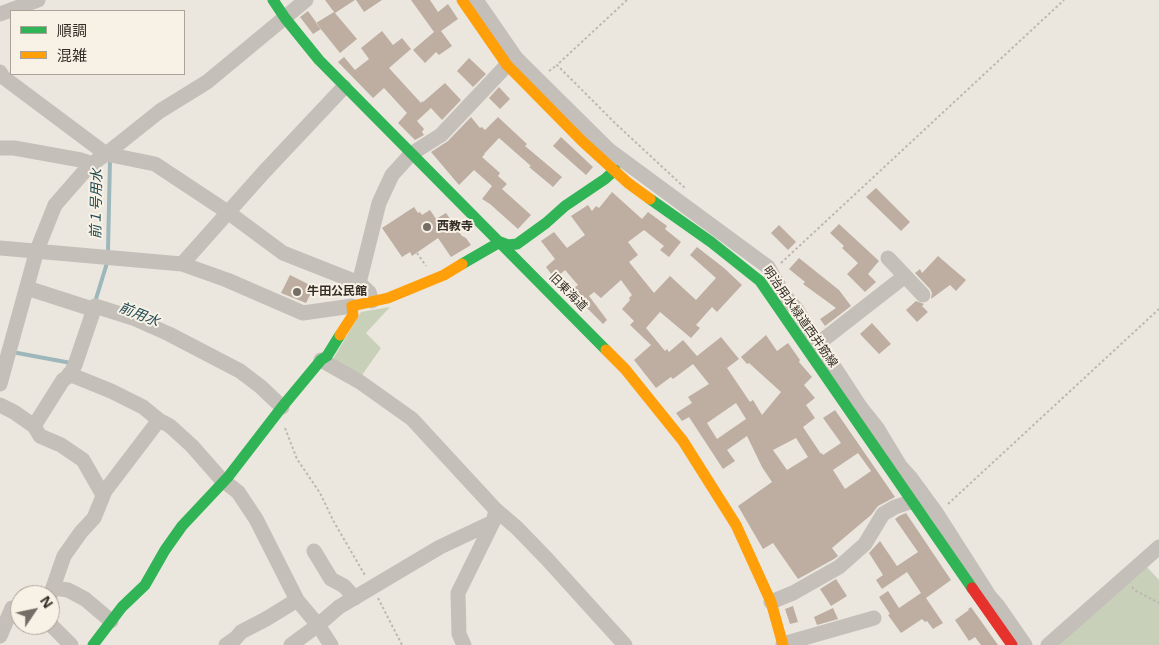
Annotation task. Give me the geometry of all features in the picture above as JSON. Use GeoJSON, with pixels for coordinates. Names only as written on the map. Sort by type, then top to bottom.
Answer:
{"type":"FeatureCollection","features":[{"type":"Feature","properties":{"kind":"street"},"geometry":{"type":"LineString","coordinates":[[11,10],[38,0]]}},
{"type":"Feature","properties":{"kind":"street","name":"旧東海道"},"geometry":{"type":"LineString","coordinates":[[273,0],[319,60],[344,87],[625,369],[683,441],[736,525],[771,602],[783,644]]}},
{"type":"Feature","properties":{"kind":"street"},"geometry":{"type":"LineString","coordinates":[[0,384],[37,250],[55,206],[93,164],[160,111],[207,82],[306,0]]}},
{"type":"Feature","properties":{"kind":"street"},"geometry":{"type":"LineString","coordinates":[[462,0],[507,65],[582,141],[628,183],[710,242],[770,273]]}},
{"type":"Feature","properties":{"kind":"street","name":"明治用水緑道西井筋線"},"geometry":{"type":"LineString","coordinates":[[476,0],[516,58],[609,150],[768,267],[784,295],[797,310],[813,348],[831,362],[856,401],[877,428],[900,466],[937,514],[990,597],[1025,645]]}},
{"type":"Feature","properties":{"kind":"street"},"geometry":{"type":"LineString","coordinates":[[359,283],[379,203],[392,175],[411,154],[441,135],[507,65]]}},
{"type":"Feature","properties":{"kind":"street"},"geometry":{"type":"LineString","coordinates":[[0,72],[3,77],[106,154],[155,164],[229,213],[283,253],[359,283],[370,292],[372,301]]}},
{"type":"Feature","properties":{"kind":"street"},"geometry":{"type":"LineString","coordinates":[[182,264],[264,172],[344,87]]}},
{"type":"Feature","properties":{"kind":"street"},"geometry":{"type":"LineString","coordinates":[[0,148],[14,148],[81,160],[93,164]]}},
{"type":"Feature","properties":{"kind":"street"},"geometry":{"type":"LineString","coordinates":[[0,248],[182,264],[226,280],[302,313],[352,306],[388,298],[444,275],[500,242],[508,245],[517,244],[615,170]]}},
{"type":"Feature","properties":{"kind":"street"},"geometry":{"type":"LineString","coordinates":[[888,258],[923,296]]}},
{"type":"Feature","properties":{"kind":"street"},"geometry":{"type":"LineString","coordinates":[[905,276],[813,348],[912,501],[1012,645]]}},
{"type":"Feature","properties":{"kind":"street"},"geometry":{"type":"LineString","coordinates":[[27,288],[92,309],[133,318],[170,334],[240,371],[261,387],[280,409]]}},
{"type":"Feature","properties":{"kind":"street"},"geometry":{"type":"LineString","coordinates":[[93,645],[122,607],[145,585],[165,550],[182,526],[224,481],[280,409],[327,356],[353,315],[352,306]]}},
{"type":"Feature","properties":{"kind":"street"},"geometry":{"type":"LineString","coordinates":[[34,426],[63,380],[70,374],[75,365],[92,309]]}},
{"type":"Feature","properties":{"kind":"street"},"geometry":{"type":"LineString","coordinates":[[322,360],[360,382],[412,419],[495,516],[529,540],[625,645]]}},
{"type":"Feature","properties":{"kind":"street"},"geometry":{"type":"LineString","coordinates":[[70,374],[143,407],[170,426],[192,446],[224,481],[238,492],[256,519],[297,600],[318,625],[331,645]]}},
{"type":"Feature","properties":{"kind":"street"},"geometry":{"type":"LineString","coordinates":[[0,405],[34,426],[40,436],[61,444],[83,460],[104,495]]}},
{"type":"Feature","properties":{"kind":"street"},"geometry":{"type":"LineString","coordinates":[[54,585],[64,556],[81,532],[94,518],[104,495],[159,420]]}},
{"type":"Feature","properties":{"kind":"street"},"geometry":{"type":"LineString","coordinates":[[771,602],[793,593],[839,567],[865,544],[883,514],[912,501]]}},
{"type":"Feature","properties":{"kind":"street"},"geometry":{"type":"LineString","coordinates":[[291,645],[339,607],[495,516]]}},
{"type":"Feature","properties":{"kind":"street"},"geometry":{"type":"LineString","coordinates":[[464,645],[459,634],[458,593],[495,516]]}},
{"type":"Feature","properties":{"kind":"street"},"geometry":{"type":"LineString","coordinates":[[1048,645],[1159,547]]}},
{"type":"Feature","properties":{"kind":"street"},"geometry":{"type":"LineString","coordinates":[[314,551],[332,579],[344,586],[355,598]]}},
{"type":"Feature","properties":{"kind":"street"},"geometry":{"type":"LineString","coordinates":[[60,591],[68,590],[84,599],[112,620]]}},
{"type":"Feature","properties":{"kind":"street"},"geometry":{"type":"LineString","coordinates":[[226,645],[236,638],[240,632],[297,600]]}},
{"type":"Feature","properties":{"kind":"street"},"geometry":{"type":"LineString","coordinates":[[0,636],[10,609]]}},
{"type":"Feature","properties":{"kind":"street"},"geometry":{"type":"LineString","coordinates":[[783,644],[874,618]]}},
{"type":"Feature","properties":{"kind":"street"},"geometry":{"type":"LineString","coordinates":[[60,634],[71,645]]}},
{"type":"Feature","properties":{"kind":"path"},"geometry":{"type":"LineString","coordinates":[[627,0],[557,65],[616,124],[689,192]]}},
{"type":"Feature","properties":{"kind":"path"},"geometry":{"type":"LineString","coordinates":[[770,273],[1064,0]]}},
{"type":"Feature","properties":{"kind":"path"},"geometry":{"type":"LineString","coordinates":[[937,514],[1159,309]]}},
{"type":"Feature","properties":{"kind":"path"},"geometry":{"type":"LineString","coordinates":[[280,409],[297,459],[320,493],[402,645]]}},
{"type":"Feature","properties":{"kind":"path"},"geometry":{"type":"LineString","coordinates":[[1123,579],[1136,592],[1159,603]]}},
{"type":"Feature","properties":{"kind":"green space"},"geometry":{"type":"Polygon","coordinates":[[[390,307],[366,333],[381,348],[360,378],[333,359],[361,312],[390,307]]]}},
{"type":"Feature","properties":{"kind":"green space"},"geometry":{"type":"Polygon","coordinates":[[[1146,566],[1159,580],[1159,645],[1058,645],[1146,566]]]}},
{"type":"Feature","properties":{"kind":"building"},"geometry":{"type":"Polygon","coordinates":[[[325,0],[355,0],[335,13],[357,39],[340,53],[316,23],[334,12],[325,0]]]}},
{"type":"Feature","properties":{"kind":"building"},"geometry":{"type":"Polygon","coordinates":[[[356,0],[382,0],[364,12],[356,0]]]}},
{"type":"Feature","properties":{"kind":"building"},"geometry":{"type":"Polygon","coordinates":[[[411,0],[430,0],[438,12],[448,4],[458,19],[441,31],[452,46],[439,55],[436,52],[425,63],[413,50],[434,32],[411,0]]]}},
{"type":"Feature","properties":{"kind":"building"},"geometry":{"type":"Polygon","coordinates":[[[308,11],[321,29],[313,34],[300,17],[308,11]]]}},
{"type":"Feature","properties":{"kind":"building"},"geometry":{"type":"Polygon","coordinates":[[[382,31],[393,45],[402,38],[411,49],[389,68],[421,103],[445,83],[461,100],[442,120],[431,108],[417,121],[424,129],[422,132],[424,135],[415,140],[398,123],[407,113],[384,88],[373,98],[338,62],[344,57],[355,70],[369,59],[361,48],[382,31]]]}},
{"type":"Feature","properties":{"kind":"building"},"geometry":{"type":"Polygon","coordinates":[[[469,58],[486,74],[473,87],[457,71],[469,58]]]}},
{"type":"Feature","properties":{"kind":"building"},"geometry":{"type":"Polygon","coordinates":[[[499,87],[510,99],[500,109],[489,98],[499,87]]]}},
{"type":"Feature","properties":{"kind":"building"},"geometry":{"type":"Polygon","coordinates":[[[471,117],[480,128],[482,127],[485,130],[498,117],[527,144],[525,146],[562,177],[553,187],[499,138],[484,154],[482,157],[500,173],[498,176],[507,184],[502,189],[531,215],[518,229],[482,199],[492,186],[474,170],[459,185],[431,152],[448,141],[471,117]]]}},
{"type":"Feature","properties":{"kind":"building"},"geometry":{"type":"Polygon","coordinates":[[[561,137],[593,167],[586,175],[553,146],[561,137]]]}},
{"type":"Feature","properties":{"kind":"building"},"geometry":{"type":"Polygon","coordinates":[[[876,188],[910,222],[901,231],[866,197],[876,188]]]}},
{"type":"Feature","properties":{"kind":"building"},"geometry":{"type":"Polygon","coordinates":[[[612,192],[642,219],[648,212],[667,226],[665,229],[681,242],[669,257],[660,250],[664,246],[644,230],[628,242],[638,255],[629,262],[654,293],[670,276],[696,300],[716,278],[690,255],[697,247],[742,285],[717,312],[712,307],[696,325],[700,328],[691,338],[660,312],[646,328],[665,351],[667,349],[669,352],[683,340],[697,356],[721,337],[739,359],[727,368],[750,402],[753,400],[762,415],[781,392],[741,357],[766,335],[777,351],[788,343],[800,360],[799,362],[812,377],[804,385],[815,398],[806,405],[815,418],[803,427],[821,454],[823,455],[841,443],[823,418],[835,410],[895,497],[878,506],[871,515],[832,548],[838,556],[834,559],[798,579],[773,543],[763,549],[738,506],[772,482],[762,467],[747,436],[727,450],[735,461],[723,469],[689,417],[682,421],[676,413],[692,403],[688,397],[709,384],[693,364],[673,379],[671,377],[656,388],[634,360],[651,345],[630,325],[634,321],[622,309],[632,295],[621,280],[601,298],[594,292],[589,296],[607,320],[603,324],[570,291],[578,285],[565,270],[555,279],[546,267],[555,259],[541,241],[554,232],[567,248],[585,235],[571,216],[588,205],[592,211],[596,206],[599,208],[612,192]],[[736,403],[707,423],[717,439],[746,419],[736,403]],[[796,438],[773,450],[787,470],[808,457],[796,438]],[[858,453],[833,470],[845,489],[871,471],[858,453]]]}},
{"type":"Feature","properties":{"kind":"building"},"geometry":{"type":"Polygon","coordinates":[[[414,207],[422,215],[430,210],[436,219],[446,213],[462,236],[471,245],[451,257],[438,238],[412,256],[410,252],[402,257],[382,228],[414,207]]]}},
{"type":"Feature","properties":{"kind":"building"},"geometry":{"type":"Polygon","coordinates":[[[839,224],[879,261],[868,274],[876,282],[865,292],[847,274],[858,263],[830,233],[839,224]]]}},
{"type":"Feature","properties":{"kind":"building"},"geometry":{"type":"Polygon","coordinates":[[[779,225],[796,242],[788,250],[771,233],[779,225]]]}},
{"type":"Feature","properties":{"kind":"building"},"geometry":{"type":"Polygon","coordinates":[[[938,256],[966,280],[956,291],[950,285],[931,299],[932,293],[930,289],[915,273],[920,269],[922,273],[938,256]]]}},
{"type":"Feature","properties":{"kind":"building"},"geometry":{"type":"Polygon","coordinates":[[[799,258],[839,290],[851,306],[825,326],[820,319],[836,308],[803,284],[805,282],[789,269],[799,258]]]}},
{"type":"Feature","properties":{"kind":"building","name":"牛田公民館"},"geometry":{"type":"Polygon","coordinates":[[[290,275],[314,287],[306,303],[281,293],[290,275]]]}},
{"type":"Feature","properties":{"kind":"building"},"geometry":{"type":"Polygon","coordinates":[[[916,301],[924,304],[922,306],[928,312],[917,322],[906,310],[916,301]]]}},
{"type":"Feature","properties":{"kind":"building"},"geometry":{"type":"Polygon","coordinates":[[[872,323],[891,344],[879,354],[860,334],[872,323]]]}},
{"type":"Feature","properties":{"kind":"building"},"geometry":{"type":"Polygon","coordinates":[[[906,513],[951,580],[926,598],[943,623],[933,629],[927,621],[925,622],[922,619],[901,633],[888,615],[890,614],[879,597],[888,591],[899,608],[921,593],[907,572],[882,589],[876,580],[883,575],[869,553],[880,541],[897,566],[918,552],[895,519],[906,513]]]}},
{"type":"Feature","properties":{"kind":"building"},"geometry":{"type":"Polygon","coordinates":[[[836,579],[847,596],[831,606],[820,589],[836,579]]]}},
{"type":"Feature","properties":{"kind":"building"},"geometry":{"type":"Polygon","coordinates":[[[793,606],[798,622],[790,624],[785,609],[793,606]]]}},
{"type":"Feature","properties":{"kind":"building"},"geometry":{"type":"Polygon","coordinates":[[[971,607],[998,645],[981,645],[975,637],[969,641],[955,620],[971,607]]]}},
{"type":"Feature","properties":{"kind":"building"},"geometry":{"type":"Polygon","coordinates":[[[833,608],[838,619],[817,625],[814,617],[833,608]]]}},
{"type":"Feature","properties":{"kind":"waterway","name":"前１号用水"},"geometry":{"type":"LineString","coordinates":[[108,250],[110,159]]}},
{"type":"Feature","properties":{"kind":"waterway","name":"前１号用水"},"geometry":{"type":"LineString","coordinates":[[95,302],[107,263]]}},
{"type":"Feature","properties":{"kind":"waterway","name":"前用水"},"geometry":{"type":"LineString","coordinates":[[12,352],[71,363]]}},
{"type":"Feature","properties":{"kind":"traffic: fast"},"geometry":{"type":"LineString","coordinates":[[273,0],[319,60],[606,350]]}},
{"type":"Feature","properties":{"kind":"traffic: fast"},"geometry":{"type":"LineString","coordinates":[[462,264],[500,242],[508,245],[517,244],[615,170]]}},
{"type":"Feature","properties":{"kind":"traffic: fast"},"geometry":{"type":"LineString","coordinates":[[650,199],[711,242],[760,281],[972,588]]}},
{"type":"Feature","properties":{"kind":"traffic: fast"},"geometry":{"type":"LineString","coordinates":[[93,645],[122,607],[145,585],[165,550],[182,526],[228,477],[282,407],[321,360],[327,356],[340,335]]}},
{"type":"Feature","properties":{"kind":"traffic: slow"},"geometry":{"type":"LineString","coordinates":[[462,0],[507,65],[582,141],[628,183],[650,199]]}},
{"type":"Feature","properties":{"kind":"traffic: slow"},"geometry":{"type":"LineString","coordinates":[[340,335],[353,315],[352,306],[388,298],[444,275],[462,264]]}},
{"type":"Feature","properties":{"kind":"traffic: slow"},"geometry":{"type":"LineString","coordinates":[[606,350],[625,369],[683,441],[736,525],[771,602],[783,645]]}},
{"type":"Feature","properties":{"kind":"traffic: jam"},"geometry":{"type":"LineString","coordinates":[[972,588],[1012,645]]}},
{"type":"Feature","properties":{"kind":"place","name":"西教寺"},"geometry":{"type":"Point","coordinates":[427,227]}},
{"type":"Feature","properties":{"kind":"place","name":"牛田公民館"},"geometry":{"type":"Point","coordinates":[297,292]}}]}
